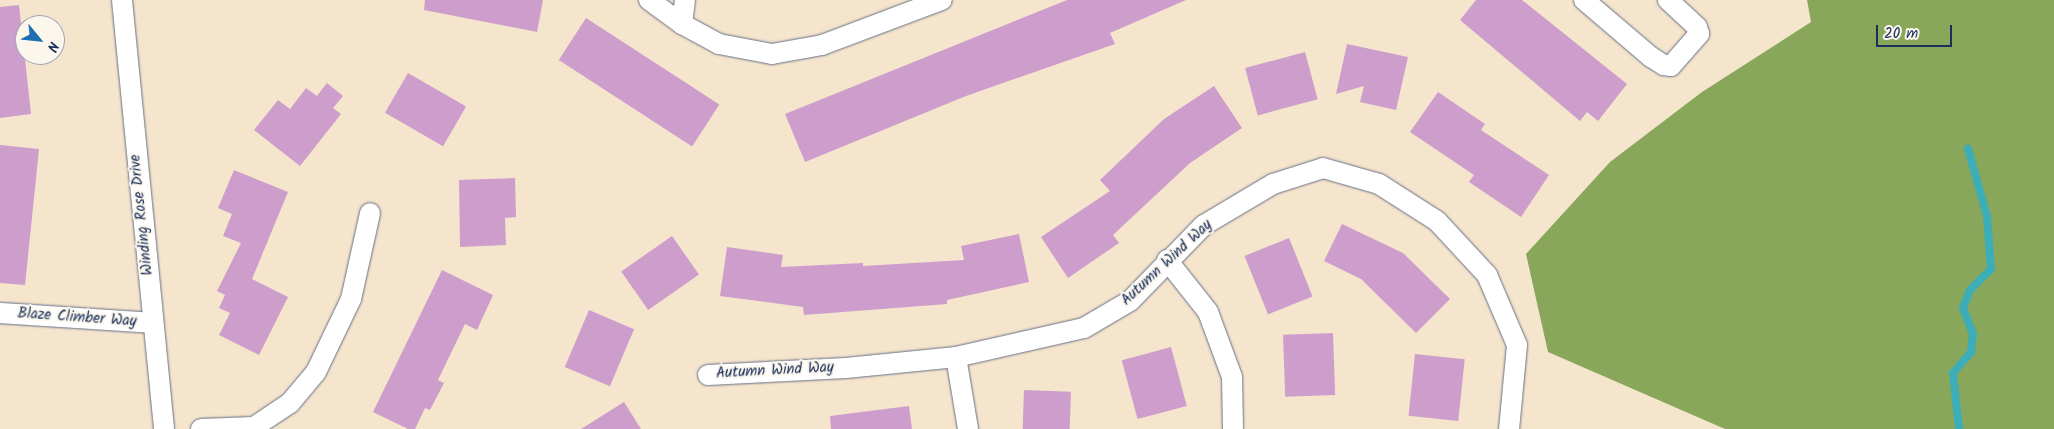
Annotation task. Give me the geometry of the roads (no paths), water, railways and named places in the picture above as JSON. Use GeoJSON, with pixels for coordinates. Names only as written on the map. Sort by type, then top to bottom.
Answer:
{"type":"FeatureCollection","features":[{"type":"Feature","properties":{"kind":"street","name":"Winding Rose Drive"},"geometry":{"type":"LineString","coordinates":[[122,0],[164,429]]}},
{"type":"Feature","properties":{"kind":"street"},"geometry":{"type":"LineString","coordinates":[[649,0],[682,24],[719,44],[772,54],[822,45],[942,0]]}},
{"type":"Feature","properties":{"kind":"street"},"geometry":{"type":"LineString","coordinates":[[682,24],[685,0]]}},
{"type":"Feature","properties":{"kind":"street"},"geometry":{"type":"LineString","coordinates":[[1584,0],[1650,57],[1671,66],[1699,34],[1697,27],[1668,0]]}},
{"type":"Feature","properties":{"kind":"street","name":"Autumn Wind Way"},"geometry":{"type":"LineString","coordinates":[[708,375],[956,357],[1084,328],[1130,302],[1167,260],[1204,224],[1273,184],[1323,168],[1379,184],[1437,221],[1487,275],[1517,345],[1509,429]]}},
{"type":"Feature","properties":{"kind":"street"},"geometry":{"type":"LineString","coordinates":[[202,429],[254,427],[290,404],[316,372],[351,299],[370,212]]}},
{"type":"Feature","properties":{"kind":"street"},"geometry":{"type":"LineString","coordinates":[[1167,260],[1208,312],[1232,377],[1233,429]]}},
{"type":"Feature","properties":{"kind":"street","name":"Blaze Climber Way"},"geometry":{"type":"LineString","coordinates":[[0,313],[153,323]]}},
{"type":"Feature","properties":{"kind":"street"},"geometry":{"type":"LineString","coordinates":[[956,357],[968,429]]}},
{"type":"Feature","properties":{"kind":"waterway"},"geometry":{"type":"LineString","coordinates":[[1959,429],[1953,373],[1971,352],[1973,334],[1963,308],[1970,290],[1991,269],[1987,216],[1968,149]]}}]}
